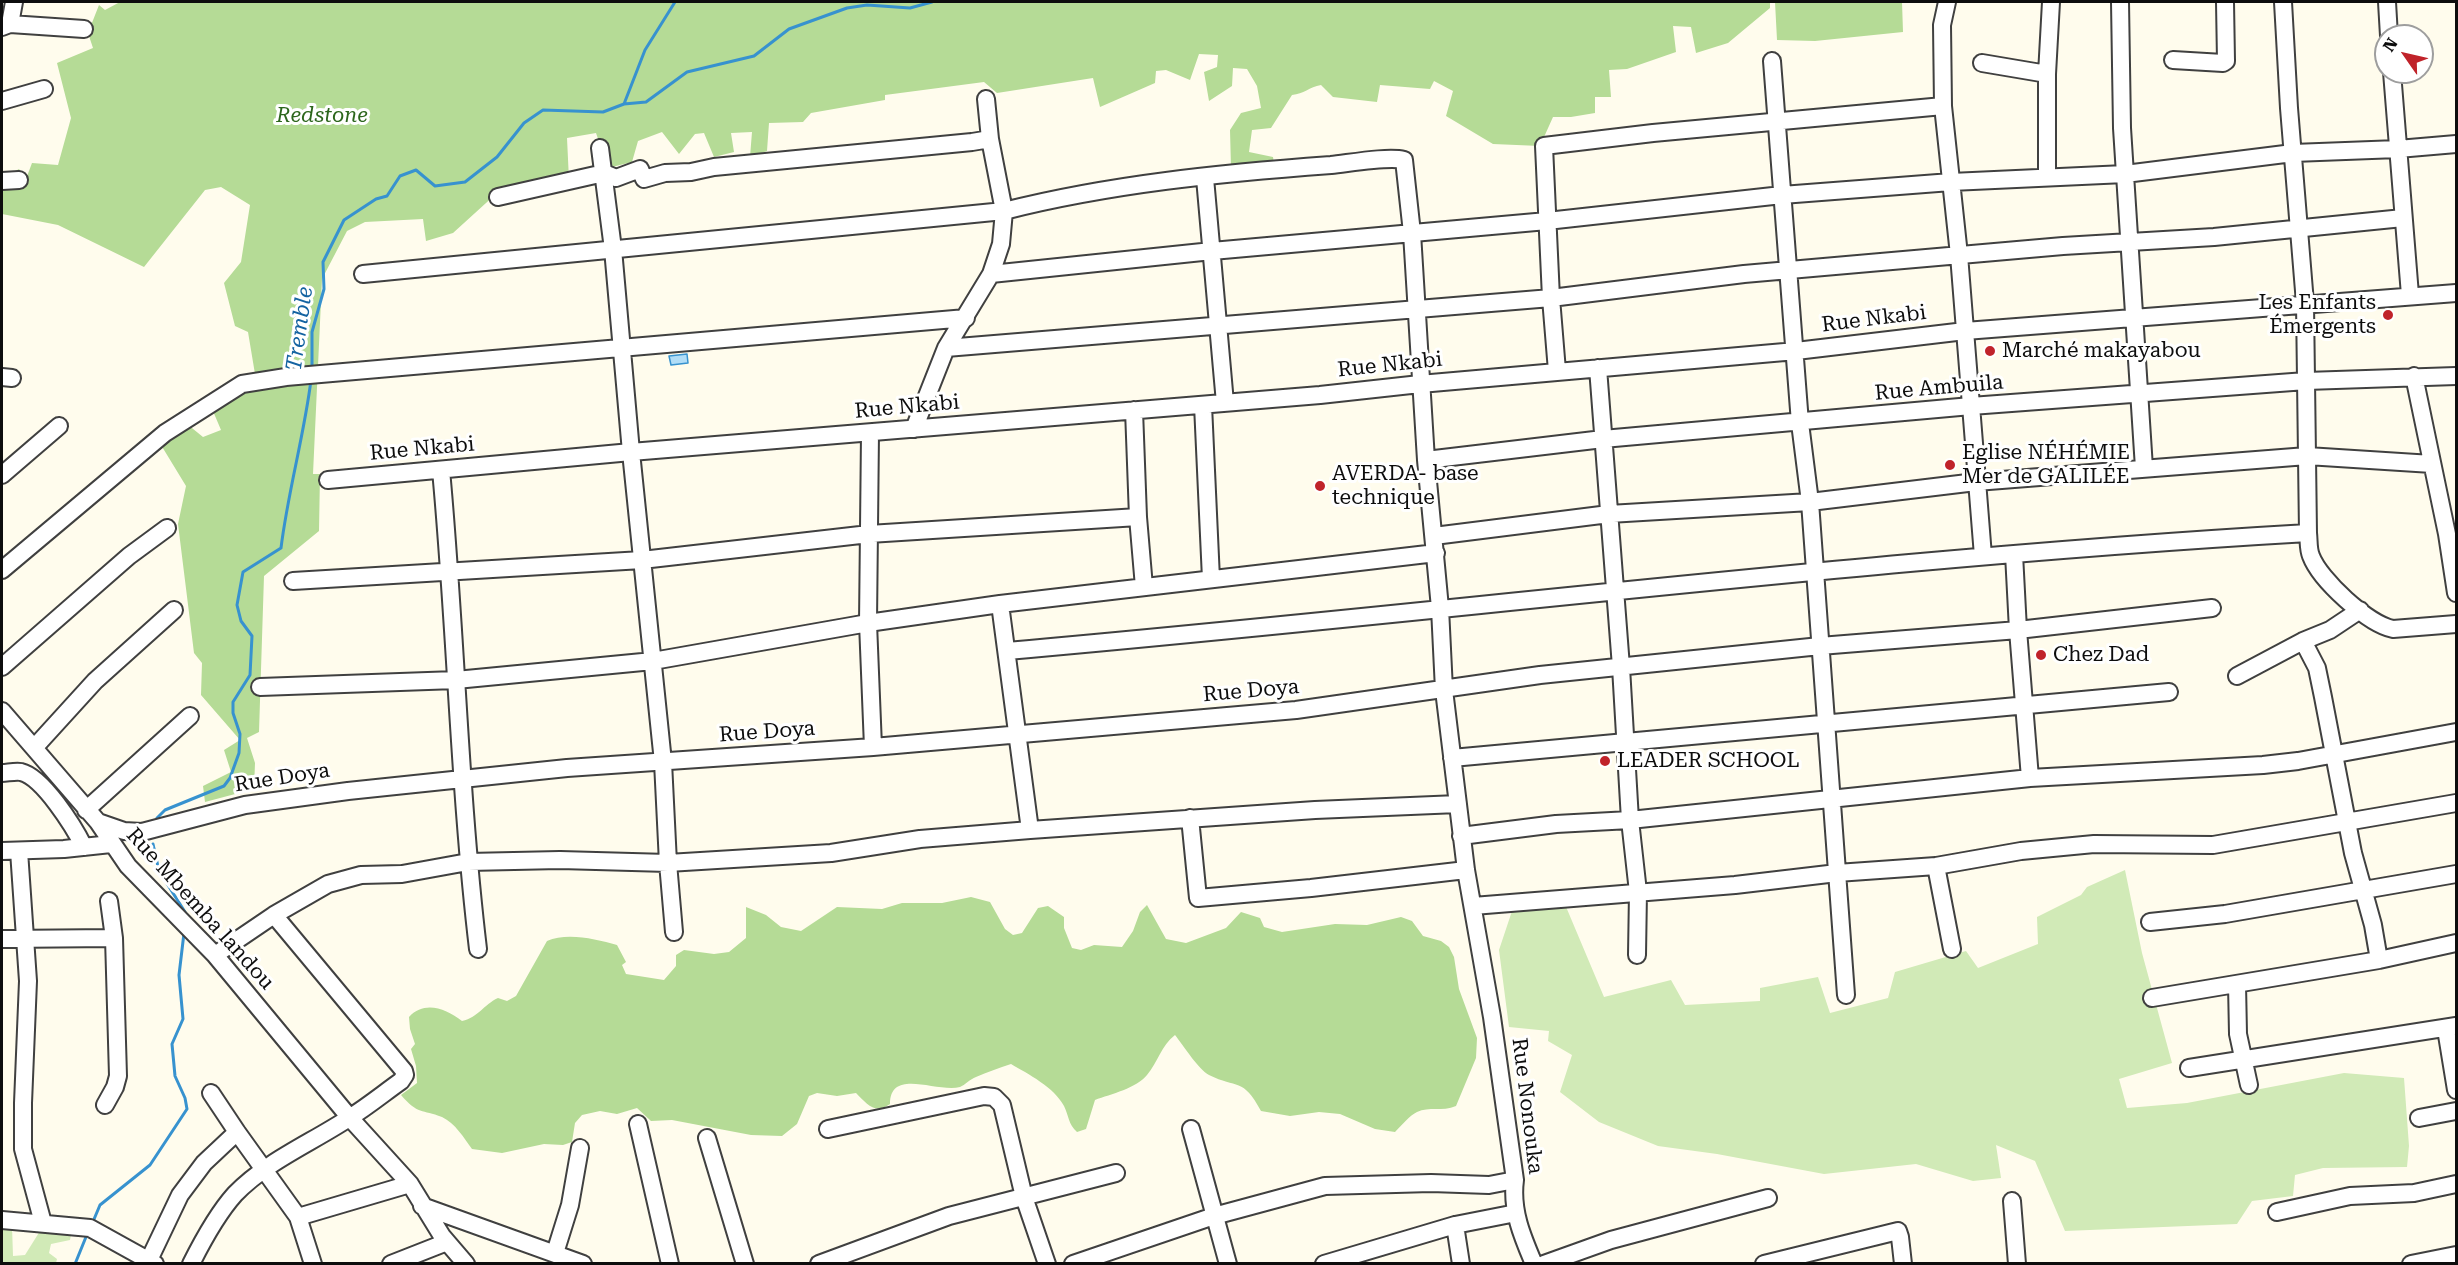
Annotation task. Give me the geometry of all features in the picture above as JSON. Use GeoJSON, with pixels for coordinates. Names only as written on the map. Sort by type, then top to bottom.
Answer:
{"type":"FeatureCollection","features":[{"type":"Feature","properties":{"kind":"street"},"geometry":{"type":"LineString","coordinates":[[14,2],[6,26],[84,29]]}},
{"type":"Feature","properties":{"kind":"street"},"geometry":{"type":"LineString","coordinates":[[1947,2],[1942,25],[1943,106],[1959,255],[1983,556]]}},
{"type":"Feature","properties":{"kind":"street"},"geometry":{"type":"LineString","coordinates":[[2047,177],[2047,74],[2051,2]]}},
{"type":"Feature","properties":{"kind":"street"},"geometry":{"type":"LineString","coordinates":[[2120,2],[2121,107],[2144,468]]}},
{"type":"Feature","properties":{"kind":"street"},"geometry":{"type":"LineString","coordinates":[[2173,60],[2223,63],[2226,61],[2225,2]]}},
{"type":"Feature","properties":{"kind":"street"},"geometry":{"type":"LineString","coordinates":[[2283,2],[2305,303],[2308,533],[2311,557],[2332,585],[2360,610],[2384,627],[2457,624]]}},
{"type":"Feature","properties":{"kind":"street"},"geometry":{"type":"LineString","coordinates":[[2387,2],[2389,24]]}},
{"type":"Feature","properties":{"kind":"street"},"geometry":{"type":"LineString","coordinates":[[1772,61],[1800,423],[1810,502],[1846,995]]}},
{"type":"Feature","properties":{"kind":"street"},"geometry":{"type":"LineString","coordinates":[[1982,63],[2047,74]]}},
{"type":"Feature","properties":{"kind":"street"},"geometry":{"type":"LineString","coordinates":[[2393,84],[2410,295]]}},
{"type":"Feature","properties":{"kind":"street"},"geometry":{"type":"LineString","coordinates":[[2,101],[44,89]]}},
{"type":"Feature","properties":{"kind":"street"},"geometry":{"type":"LineString","coordinates":[[914,429],[946,348],[991,274],[1001,244],[1004,211],[990,139],[986,99]]}},
{"type":"Feature","properties":{"kind":"street"},"geometry":{"type":"LineString","coordinates":[[1557,371],[1543,148],[1545,145],[1943,106]]}},
{"type":"Feature","properties":{"kind":"street"},"geometry":{"type":"LineString","coordinates":[[498,197],[604,173],[616,178],[640,169],[644,179],[664,173],[691,172],[714,167],[990,139]]}},
{"type":"Feature","properties":{"kind":"street"},"geometry":{"type":"LineString","coordinates":[[991,274],[1212,251],[1547,221],[1782,195],[1952,182],[2125,174],[2293,153],[2457,144]]}},
{"type":"Feature","properties":{"kind":"street"},"geometry":{"type":"LineString","coordinates":[[600,147],[613,249],[663,762],[668,863],[675,932]]}},
{"type":"Feature","properties":{"kind":"street","name":"Rue Nonouka"},"geometry":{"type":"LineString","coordinates":[[1205,178],[1401,159],[1405,162],[1412,233],[1420,384],[1440,608],[1444,690],[1461,836],[1492,1017],[1515,1180],[1513,1197],[1516,1213],[1534,1263]]}},
{"type":"Feature","properties":{"kind":"street"},"geometry":{"type":"LineString","coordinates":[[363,274],[1004,211],[1051,199],[1205,178],[1225,403]]}},
{"type":"Feature","properties":{"kind":"street"},"geometry":{"type":"LineString","coordinates":[[946,348],[1551,298],[1732,275],[1959,255],[2214,237],[2403,218]]}},
{"type":"Feature","properties":{"kind":"street","name":"Rue Nkabi"},"geometry":{"type":"LineString","coordinates":[[328,480],[631,452],[1225,403],[1796,351],[1965,331],[2457,293]]}},
{"type":"Feature","properties":{"kind":"street"},"geometry":{"type":"LineString","coordinates":[[2,570],[165,433],[242,384],[286,377],[482,362],[622,347],[966,318]]}},
{"type":"Feature","properties":{"kind":"street"},"geometry":{"type":"LineString","coordinates":[[1598,368],[1614,593],[1622,667],[1630,820],[1638,892],[1637,955]]}},
{"type":"Feature","properties":{"kind":"street"},"geometry":{"type":"LineString","coordinates":[[2414,376],[2457,593]]}},
{"type":"Feature","properties":{"kind":"street","name":"Rue Ambuila"},"geometry":{"type":"LineString","coordinates":[[1426,460],[1603,439],[1971,406],[2306,381],[2457,376]]}},
{"type":"Feature","properties":{"kind":"street"},"geometry":{"type":"LineString","coordinates":[[1203,405],[1212,579]]}},
{"type":"Feature","properties":{"kind":"street"},"geometry":{"type":"LineString","coordinates":[[1134,410],[1138,517],[1144,587]]}},
{"type":"Feature","properties":{"kind":"street"},"geometry":{"type":"LineString","coordinates":[[2,475],[59,426]]}},
{"type":"Feature","properties":{"kind":"street"},"geometry":{"type":"LineString","coordinates":[[870,433],[868,623],[873,747]]}},
{"type":"Feature","properties":{"kind":"street"},"geometry":{"type":"LineString","coordinates":[[260,687],[456,680],[652,661],[868,623],[1000,604],[1212,579],[1609,514],[1810,502],[1976,482],[2307,456],[2432,464]]}},
{"type":"Feature","properties":{"kind":"street"},"geometry":{"type":"LineString","coordinates":[[441,470],[451,573],[468,862],[478,949]]}},
{"type":"Feature","properties":{"kind":"street"},"geometry":{"type":"LineString","coordinates":[[293,581],[642,560],[869,534],[1138,517]]}},
{"type":"Feature","properties":{"kind":"street"},"geometry":{"type":"LineString","coordinates":[[2,667],[129,556],[167,528]]}},
{"type":"Feature","properties":{"kind":"street"},"geometry":{"type":"LineString","coordinates":[[1007,651],[1269,628],[1814,570],[2158,542],[2308,533]]}},
{"type":"Feature","properties":{"kind":"street"},"geometry":{"type":"LineString","coordinates":[[2014,554],[2030,778]]}},
{"type":"Feature","properties":{"kind":"street"},"geometry":{"type":"LineString","coordinates":[[1000,604],[1030,830]]}},
{"type":"Feature","properties":{"kind":"street","name":"Rue Doya"},"geometry":{"type":"LineString","coordinates":[[92,816],[124,831],[142,832],[205,814],[286,798],[567,768],[873,747],[1296,710],[1540,675],[1820,646],[2018,630],[2212,608]]}},
{"type":"Feature","properties":{"kind":"street"},"geometry":{"type":"LineString","coordinates":[[34,748],[95,681],[174,610]]}},
{"type":"Feature","properties":{"kind":"street"},"geometry":{"type":"LineString","coordinates":[[2237,676],[2302,640],[2330,630],[2360,610]]}},
{"type":"Feature","properties":{"kind":"street"},"geometry":{"type":"LineString","coordinates":[[2302,640],[2317,668],[2333,755],[2379,960]]}},
{"type":"Feature","properties":{"kind":"street"},"geometry":{"type":"LineString","coordinates":[[1452,758],[1539,751],[1626,740],[2169,692]]}},
{"type":"Feature","properties":{"kind":"street","name":"Rue Mbemba landou"},"geometry":{"type":"LineString","coordinates":[[2,711],[92,816],[128,866],[215,956],[410,1184],[447,1242],[466,1263]]}},
{"type":"Feature","properties":{"kind":"street"},"geometry":{"type":"LineString","coordinates":[[92,816],[190,716]]}},
{"type":"Feature","properties":{"kind":"street"},"geometry":{"type":"LineString","coordinates":[[1461,836],[1556,824],[1630,820],[2030,778],[2217,769],[2298,761],[2457,732]]}},
{"type":"Feature","properties":{"kind":"street"},"geometry":{"type":"LineString","coordinates":[[2,773],[22,772],[39,784],[54,799],[74,827],[84,847]]}},
{"type":"Feature","properties":{"kind":"street"},"geometry":{"type":"LineString","coordinates":[[1473,906],[1936,866],[2021,851],[2094,844],[2213,845],[2457,803]]}},
{"type":"Feature","properties":{"kind":"street"},"geometry":{"type":"LineString","coordinates":[[215,956],[274,915],[335,881],[361,875],[402,874],[468,862],[560,860],[668,863],[831,853],[920,839],[1030,830],[1190,818],[1458,804]]}},
{"type":"Feature","properties":{"kind":"street"},"geometry":{"type":"LineString","coordinates":[[1190,818],[1198,898],[1466,870]]}},
{"type":"Feature","properties":{"kind":"street"},"geometry":{"type":"LineString","coordinates":[[2,851],[111,844]]}},
{"type":"Feature","properties":{"kind":"street"},"geometry":{"type":"LineString","coordinates":[[19,851],[23,938],[28,981],[23,1149],[43,1223]]}},
{"type":"Feature","properties":{"kind":"street"},"geometry":{"type":"LineString","coordinates":[[1936,866],[1952,949]]}},
{"type":"Feature","properties":{"kind":"street"},"geometry":{"type":"LineString","coordinates":[[2150,922],[2225,914],[2457,874]]}},
{"type":"Feature","properties":{"kind":"street"},"geometry":{"type":"LineString","coordinates":[[105,1105],[118,1076],[114,939],[109,901]]}},
{"type":"Feature","properties":{"kind":"street"},"geometry":{"type":"LineString","coordinates":[[191,1263],[233,1196],[264,1169],[347,1113],[401,1081],[405,1076],[404,1071],[274,915]]}},
{"type":"Feature","properties":{"kind":"street"},"geometry":{"type":"LineString","coordinates":[[2,939],[114,939]]}},
{"type":"Feature","properties":{"kind":"street"},"geometry":{"type":"LineString","coordinates":[[2152,998],[2379,960],[2457,943]]}},
{"type":"Feature","properties":{"kind":"street"},"geometry":{"type":"LineString","coordinates":[[2237,984],[2238,1034],[2248,1085]]}},
{"type":"Feature","properties":{"kind":"street"},"geometry":{"type":"LineString","coordinates":[[2189,1068],[2451,1028],[2457,1090]]}},
{"type":"Feature","properties":{"kind":"street"},"geometry":{"type":"LineString","coordinates":[[211,1093],[298,1217],[313,1263]]}},
{"type":"Feature","properties":{"kind":"street"},"geometry":{"type":"LineString","coordinates":[[828,1129],[984,1096],[994,1097],[1002,1105],[1024,1197],[1047,1263]]}},
{"type":"Feature","properties":{"kind":"street"},"geometry":{"type":"LineString","coordinates":[[2419,1118],[2457,1111]]}},
{"type":"Feature","properties":{"kind":"street"},"geometry":{"type":"LineString","coordinates":[[638,1124],[670,1263]]}},
{"type":"Feature","properties":{"kind":"street"},"geometry":{"type":"LineString","coordinates":[[1191,1129],[1228,1263]]}},
{"type":"Feature","properties":{"kind":"street"},"geometry":{"type":"LineString","coordinates":[[2,1220],[96,1230],[152,1262],[180,1195],[198,1170],[237,1132]]}},
{"type":"Feature","properties":{"kind":"street"},"geometry":{"type":"LineString","coordinates":[[707,1138],[745,1263]]}},
{"type":"Feature","properties":{"kind":"street"},"geometry":{"type":"LineString","coordinates":[[555,1253],[570,1205],[580,1148]]}},
{"type":"Feature","properties":{"kind":"street"},"geometry":{"type":"LineString","coordinates":[[819,1263],[949,1216],[1116,1173]]}},
{"type":"Feature","properties":{"kind":"street"},"geometry":{"type":"LineString","coordinates":[[1073,1263],[1214,1216],[1325,1185],[1431,1183],[1489,1185],[1515,1180]]}},
{"type":"Feature","properties":{"kind":"street"},"geometry":{"type":"LineString","coordinates":[[298,1217],[410,1184]]}},
{"type":"Feature","properties":{"kind":"street"},"geometry":{"type":"LineString","coordinates":[[2277,1212],[2349,1196],[2414,1193],[2457,1184]]}},
{"type":"Feature","properties":{"kind":"street"},"geometry":{"type":"LineString","coordinates":[[1544,1263],[1611,1240],[1768,1198]]}},
{"type":"Feature","properties":{"kind":"street"},"geometry":{"type":"LineString","coordinates":[[2012,1201],[2017,1263]]}},
{"type":"Feature","properties":{"kind":"street"},"geometry":{"type":"LineString","coordinates":[[422,1206],[583,1263]]}},
{"type":"Feature","properties":{"kind":"street"},"geometry":{"type":"LineString","coordinates":[[1323,1263],[1455,1225],[1516,1213]]}},
{"type":"Feature","properties":{"kind":"street"},"geometry":{"type":"LineString","coordinates":[[1455,1225],[1461,1263]]}},
{"type":"Feature","properties":{"kind":"street"},"geometry":{"type":"LineString","coordinates":[[1764,1263],[1898,1231],[1903,1263]]}},
{"type":"Feature","properties":{"kind":"street"},"geometry":{"type":"LineString","coordinates":[[399,1262],[447,1242]]}},
{"type":"Feature","properties":{"kind":"street"},"geometry":{"type":"LineString","coordinates":[[2411,1263],[2457,1255]]}},
{"type":"Feature","properties":{"kind":"green space","name":"Redstone"},"geometry":{"type":"Polygon","coordinates":[[[120,2],[1770,2],[1770,8],[1728,43],[1696,53],[1691,27],[1673,26],[1676,52],[1627,69],[1609,70],[1611,97],[1595,97],[1595,113],[1553,117],[1540,146],[1493,144],[1446,116],[1453,91],[1434,81],[1430,89],[1380,85],[1377,102],[1333,97],[1321,85],[1292,95],[1271,128],[1252,130],[1249,152],[1273,157],[1275,170],[1231,168],[1230,130],[1241,113],[1261,108],[1257,86],[1247,69],[1233,68],[1232,86],[1209,101],[1204,72],[1217,67],[1218,55],[1199,54],[1190,80],[1166,70],[1156,71],[1155,83],[1100,107],[1093,78],[997,93],[984,82],[885,95],[885,100],[811,113],[803,122],[769,123],[767,151],[750,157],[752,132],[731,133],[734,152],[714,157],[704,133],[695,134],[679,154],[662,132],[638,141],[632,162],[608,168],[596,133],[567,138],[569,180],[497,193],[453,233],[426,241],[423,219],[365,222],[347,231],[322,279],[313,474],[320,474],[319,531],[264,576],[259,732],[247,738],[255,763],[254,789],[205,802],[203,786],[231,772],[224,750],[240,740],[201,695],[202,663],[194,653],[178,524],[186,486],[161,445],[187,424],[203,437],[221,430],[210,404],[255,374],[248,332],[235,326],[224,283],[241,262],[250,205],[221,187],[205,190],[144,267],[58,225],[2,214],[2,179],[19,169],[26,179],[32,163],[58,165],[71,118],[57,63],[93,48],[88,33],[99,5],[105,10],[120,2]]]}},
{"type":"Feature","properties":{"kind":"green space"},"geometry":{"type":"Polygon","coordinates":[[[1775,2],[1902,2],[1903,32],[1815,41],[1777,40],[1775,2]]]}},
{"type":"Feature","properties":{"kind":"green space"},"geometry":{"type":"Polygon","coordinates":[[[2125,870],[2142,953],[2172,1063],[2119,1079],[2127,1108],[2187,1103],[2344,1073],[2404,1078],[2409,1146],[2407,1167],[2323,1168],[2295,1175],[2293,1196],[2252,1201],[2237,1224],[2065,1231],[2035,1161],[1996,1145],[2001,1178],[1973,1181],[1916,1164],[1824,1174],[1717,1154],[1658,1146],[1599,1122],[1560,1092],[1572,1055],[1548,1041],[1549,1031],[1509,1027],[1499,950],[1512,911],[1564,902],[1604,997],[1671,980],[1685,1005],[1760,1001],[1760,988],[1818,977],[1830,1013],[1888,998],[1895,972],[1966,951],[1978,968],[2038,944],[2037,917],[2081,895],[2087,887],[2125,870]]]}},
{"type":"Feature","properties":{"kind":"green space"},"geometry":{"type":"Polygon","coordinates":[[[971,897],[990,902],[1005,929],[1013,935],[1022,933],[1038,908],[1048,906],[1064,917],[1064,928],[1072,948],[1081,950],[1094,945],[1122,947],[1133,931],[1140,912],[1147,905],[1166,939],[1186,943],[1226,928],[1241,912],[1260,918],[1264,927],[1282,932],[1335,924],[1367,925],[1401,917],[1412,921],[1423,936],[1441,941],[1449,947],[1454,957],[1459,989],[1477,1038],[1476,1058],[1456,1106],[1417,1112],[1395,1132],[1375,1129],[1340,1114],[1319,1112],[1290,1116],[1261,1111],[1244,1088],[1205,1072],[1175,1035],[1166,1044],[1143,1080],[1095,1100],[1086,1129],[1077,1132],[1070,1123],[1060,1099],[1040,1082],[1011,1064],[974,1078],[960,1087],[906,1084],[898,1087],[892,1093],[890,1104],[880,1108],[872,1107],[856,1093],[837,1096],[817,1093],[809,1096],[797,1124],[782,1136],[751,1135],[672,1120],[651,1121],[637,1108],[617,1114],[600,1111],[582,1115],[575,1123],[572,1142],[563,1145],[544,1144],[502,1153],[472,1149],[451,1123],[442,1117],[416,1109],[401,1095],[417,1083],[416,1066],[411,1049],[415,1044],[409,1017],[422,1009],[436,1008],[462,1021],[473,1017],[498,998],[507,1001],[516,996],[547,941],[555,938],[591,939],[617,945],[626,962],[622,965],[626,974],[664,980],[676,966],[676,955],[684,950],[714,954],[729,952],[746,938],[746,907],[766,915],[781,927],[801,931],[837,907],[882,909],[902,903],[942,903],[971,897]]]}},
{"type":"Feature","properties":{"kind":"green space"},"geometry":{"type":"Polygon","coordinates":[[[12,1226],[13,1256],[25,1255],[40,1231],[72,1230],[70,1240],[51,1244],[49,1253],[57,1259],[56,1263],[2,1264],[2,1227],[12,1226]]]}},
{"type":"Feature","properties":{"kind":"water"},"geometry":{"type":"Polygon","coordinates":[[[687,354],[688,363],[671,365],[669,356],[687,354]]]}},
{"type":"Feature","properties":{"kind":"waterway","name":"Tremble"},"geometry":{"type":"LineString","coordinates":[[312,370],[312,332],[324,289],[323,262],[344,220],[376,199],[387,196],[400,176],[416,170],[435,186],[465,182],[497,157],[524,123],[543,110],[603,112],[624,104],[645,50],[675,2]]}},
{"type":"Feature","properties":{"kind":"waterway"},"geometry":{"type":"LineString","coordinates":[[624,104],[646,102],[687,72],[754,56],[789,29],[847,8],[867,5],[910,8],[932,2]]}},
{"type":"Feature","properties":{"kind":"waterway","name":"Tremble"},"geometry":{"type":"LineString","coordinates":[[157,818],[165,810],[224,786],[230,778],[239,753],[240,734],[233,713],[233,702],[250,675],[252,636],[241,621],[237,605],[243,572],[281,548],[311,380]]}},
{"type":"Feature","properties":{"kind":"waterway","name":"Tremble"},"geometry":{"type":"LineString","coordinates":[[153,844],[159,871],[185,912]]}},
{"type":"Feature","properties":{"kind":"waterway","name":"Tremble"},"geometry":{"type":"LineString","coordinates":[[92,1224],[100,1205],[150,1165],[187,1109],[185,1098],[175,1076],[172,1044],[183,1019],[179,975],[184,933]]}},
{"type":"Feature","properties":{"kind":"waterway","name":"Tremble"},"geometry":{"type":"LineString","coordinates":[[75,1264],[88,1232]]}},
{"type":"Feature","properties":{"kind":"place","name":"Les Enfants Émergents"},"geometry":{"type":"Point","coordinates":[2388,315]}},
{"type":"Feature","properties":{"kind":"place","name":"Marché makayabou"},"geometry":{"type":"Point","coordinates":[1990,351]}},
{"type":"Feature","properties":{"kind":"place","name":"Eglise NÉHÉMIE Mer de GALILÉE"},"geometry":{"type":"Point","coordinates":[1950,465]}},
{"type":"Feature","properties":{"kind":"place","name":"AVERDA- base technique"},"geometry":{"type":"Point","coordinates":[1320,486]}},
{"type":"Feature","properties":{"kind":"place","name":"Chez Dad"},"geometry":{"type":"Point","coordinates":[2041,655]}},
{"type":"Feature","properties":{"kind":"place","name":"LEADER SCHOOL"},"geometry":{"type":"Point","coordinates":[1605,761]}}]}
